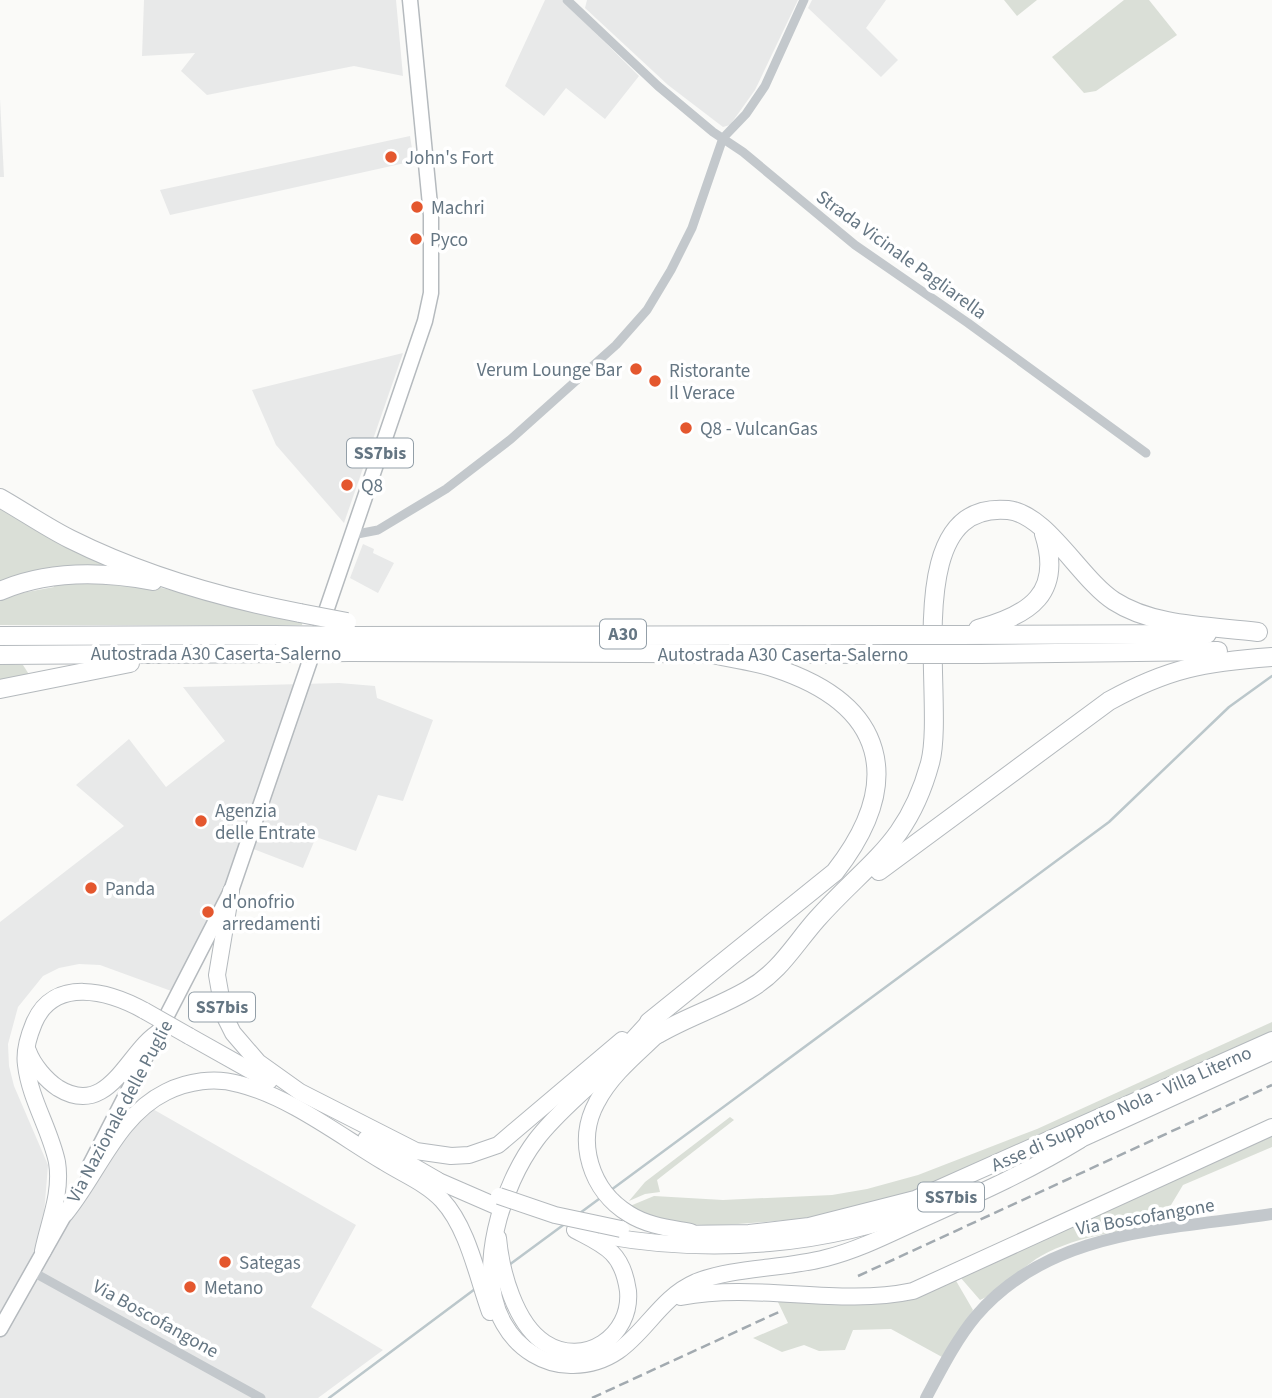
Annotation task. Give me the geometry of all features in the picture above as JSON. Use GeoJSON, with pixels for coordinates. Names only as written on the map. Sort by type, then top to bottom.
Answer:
{"type":"FeatureCollection","features":[{"type":"Feature","properties":{"kind":"highway"},"geometry":{"type":"LineString","coordinates":[[0,498],[70,539],[211,593]]}},
{"type":"Feature","properties":{"kind":"highway"},"geometry":{"type":"LineString","coordinates":[[369,1129],[416,1151],[432,1155],[451,1156],[485,1151],[513,1135],[575,1078],[653,1028],[748,990],[783,964],[814,922],[895,841],[917,802],[932,759],[933,615],[944,547],[958,526],[970,517],[988,511],[1020,513],[1042,528],[1086,579],[1126,608],[1268,646]]}},
{"type":"Feature","properties":{"kind":"highway"},"geometry":{"type":"LineString","coordinates":[[959,635],[1011,619],[1035,603],[1044,590],[1051,563],[1042,528]]}},
{"type":"Feature","properties":{"kind":"highway"},"geometry":{"type":"LineString","coordinates":[[0,591],[34,580],[79,573],[134,577],[300,613],[348,637]]}},
{"type":"Feature","properties":{"kind":"highway","name":"Autostrada A30 Caserta-Salerno"},"geometry":{"type":"LineString","coordinates":[[0,655],[179,654],[348,637],[440,634],[1175,636],[1268,646]]}},
{"type":"Feature","properties":{"kind":"highway","name":"Autostrada A30 Caserta-Salerno"},"geometry":{"type":"LineString","coordinates":[[0,636],[276,644]]}},
{"type":"Feature","properties":{"kind":"highway","name":"Autostrada A30 Caserta-Salerno"},"geometry":{"type":"LineString","coordinates":[[348,637],[713,654],[1171,653],[1268,646]]}},
{"type":"Feature","properties":{"kind":"highway"},"geometry":{"type":"LineString","coordinates":[[841,896],[1109,701],[1146,681],[1177,669],[1268,646]]}},
{"type":"Feature","properties":{"kind":"highway"},"geometry":{"type":"LineString","coordinates":[[0,690],[179,654]]}},
{"type":"Feature","properties":{"kind":"highway"},"geometry":{"type":"LineString","coordinates":[[713,654],[774,667],[827,692],[850,710],[862,724],[872,745],[878,785],[872,812],[855,847],[842,864],[803,902],[653,1028],[535,1141],[499,1206],[491,1247],[494,1311],[505,1326],[531,1354],[550,1362],[575,1366],[610,1357],[634,1339],[681,1290],[700,1281],[809,1263],[853,1250],[1013,1178],[1080,1140]]}},
{"type":"Feature","properties":{"kind":"highway"},"geometry":{"type":"LineString","coordinates":[[803,902],[836,888],[867,869]]}},
{"type":"Feature","properties":{"kind":"highway","name":"SS7bis"},"geometry":{"type":"LineString","coordinates":[[231,891],[216,975],[224,1014],[245,1049],[300,1092]]}},
{"type":"Feature","properties":{"kind":"highway","name":"SS7bis"},"geometry":{"type":"LineString","coordinates":[[43,1251],[56,1202],[57,1163],[30,1086],[25,1063],[36,1017],[52,999],[65,993],[101,994],[145,1011],[264,1077],[437,1180]]}},
{"type":"Feature","properties":{"kind":"highway"},"geometry":{"type":"LineString","coordinates":[[625,1221],[594,1174],[587,1151],[587,1137],[596,1103],[653,1028]]}},
{"type":"Feature","properties":{"kind":"highway","name":"SS7bis"},"geometry":{"type":"LineString","coordinates":[[27,1049],[38,1069],[60,1089],[73,1094],[94,1093],[119,1077],[153,1035],[161,1031]]}},
{"type":"Feature","properties":{"kind":"highway","name":"Asse di Supporto Nola - Villa Literno"},"geometry":{"type":"LineString","coordinates":[[369,1129],[499,1206],[625,1221],[704,1235],[809,1226],[915,1199],[1272,1040]]}},
{"type":"Feature","properties":{"kind":"highway","name":"Asse di Supporto Nola - Villa Literno"},"geometry":{"type":"LineString","coordinates":[[437,1180],[499,1206],[602,1239],[723,1246],[838,1232],[920,1210],[1272,1052]]}},
{"type":"Feature","properties":{"kind":"highway","name":"SS7bis"},"geometry":{"type":"LineString","coordinates":[[264,1077],[300,1092],[369,1129]]}},
{"type":"Feature","properties":{"kind":"highway","name":"SS7bis"},"geometry":{"type":"LineString","coordinates":[[65,1214],[86,1188],[131,1118],[154,1099],[191,1083],[226,1081],[256,1090],[361,1146],[437,1180]]}},
{"type":"Feature","properties":{"kind":"highway"},"geometry":{"type":"LineString","coordinates":[[659,1311],[675,1300],[710,1291],[882,1295],[913,1291],[1272,1126]]}},
{"type":"Feature","properties":{"kind":"highway"},"geometry":{"type":"LineString","coordinates":[[361,1146],[442,1200],[516,1303],[530,1329],[556,1348],[587,1350],[608,1340],[620,1328],[628,1295],[623,1268],[602,1239]]}},
{"type":"Feature","properties":{"kind":"main road","name":"Via Nazionale delle Puglie"},"geometry":{"type":"LineString","coordinates":[[0,1329],[65,1214],[231,891],[425,321],[431,293],[431,215],[410,0]]}},
{"type":"Feature","properties":{"kind":"street","name":"Strada Vicinale Pagliarella"},"geometry":{"type":"LineString","coordinates":[[567,0],[658,86],[855,246],[968,323],[1146,453]]}},
{"type":"Feature","properties":{"kind":"street"},"geometry":{"type":"LineString","coordinates":[[352,535],[378,530],[446,489],[511,439],[616,345],[647,310],[692,228],[723,138],[746,114],[765,86],[804,0]]}},
{"type":"Feature","properties":{"kind":"street","name":"Via Boscofangone"},"geometry":{"type":"LineString","coordinates":[[926,1398],[975,1317],[1013,1280],[1033,1267],[1068,1250],[1102,1240],[1272,1214]]}},
{"type":"Feature","properties":{"kind":"street","name":"Via Boscofangone"},"geometry":{"type":"LineString","coordinates":[[33,1272],[261,1398]]}},
{"type":"Feature","properties":{"kind":"shaded area"},"geometry":{"type":"Polygon","coordinates":[[[144,0],[396,0],[403,76],[354,66],[207,95],[181,71],[195,53],[142,56],[144,0]]]}},
{"type":"Feature","properties":{"kind":"shaded area"},"geometry":{"type":"Polygon","coordinates":[[[545,0],[562,0],[639,76],[605,119],[566,88],[544,116],[505,86],[545,0]]]}},
{"type":"Feature","properties":{"kind":"shaded area"},"geometry":{"type":"Polygon","coordinates":[[[587,0],[798,0],[755,90],[730,125],[723,127],[668,85],[585,8],[587,0]]]}},
{"type":"Feature","properties":{"kind":"shaded area"},"geometry":{"type":"Polygon","coordinates":[[[812,0],[886,0],[866,28],[898,60],[881,77],[808,8],[812,0]]]}},
{"type":"Feature","properties":{"kind":"shaded area"},"geometry":{"type":"Polygon","coordinates":[[[1004,0],[1037,0],[1017,16],[1004,0]]]}},
{"type":"Feature","properties":{"kind":"shaded area"},"geometry":{"type":"Polygon","coordinates":[[[1124,0],[1149,0],[1177,35],[1096,91],[1084,93],[1052,57],[1124,0]]]}},
{"type":"Feature","properties":{"kind":"shaded area"},"geometry":{"type":"Polygon","coordinates":[[[0,99],[4,177],[0,177],[0,99]]]}},
{"type":"Feature","properties":{"kind":"shaded area"},"geometry":{"type":"Polygon","coordinates":[[[410,136],[414,161],[170,215],[160,190],[410,136]]]}},
{"type":"Feature","properties":{"kind":"shaded area"},"geometry":{"type":"Polygon","coordinates":[[[403,353],[344,523],[276,445],[252,390],[403,353]]]}},
{"type":"Feature","properties":{"kind":"shaded area"},"geometry":{"type":"Polygon","coordinates":[[[0,499],[131,569],[0,587],[0,499]]]}},
{"type":"Feature","properties":{"kind":"shaded area"},"geometry":{"type":"Polygon","coordinates":[[[363,544],[374,549],[373,553],[394,563],[378,593],[350,578],[363,544]]]}},
{"type":"Feature","properties":{"kind":"shaded area"},"geometry":{"type":"Polygon","coordinates":[[[52,580],[133,582],[303,618],[302,625],[0,625],[0,597],[54,587],[52,580]]]}},
{"type":"Feature","properties":{"kind":"shaded area"},"geometry":{"type":"Polygon","coordinates":[[[0,663],[23,665],[30,676],[0,686],[0,663]]]}},
{"type":"Feature","properties":{"kind":"shaded area"},"geometry":{"type":"Polygon","coordinates":[[[339,683],[375,686],[377,698],[433,720],[403,801],[378,795],[356,851],[316,837],[303,868],[240,844],[217,908],[174,992],[100,965],[79,964],[59,968],[43,976],[18,1007],[8,1044],[9,1066],[14,1086],[48,1165],[44,1214],[69,1218],[137,1119],[151,1108],[356,1225],[311,1307],[383,1350],[318,1398],[0,1398],[0,922],[124,826],[76,785],[129,739],[166,787],[225,741],[183,687],[339,683]]]}},
{"type":"Feature","properties":{"kind":"shaded area"},"geometry":{"type":"Polygon","coordinates":[[[1272,1022],[1272,1032],[1196,1067],[973,1167],[874,1204],[806,1218],[709,1225],[682,1224],[656,1218],[630,1206],[654,1196],[723,1200],[832,1195],[918,1175],[1037,1129],[1272,1022]]]}},
{"type":"Feature","properties":{"kind":"shaded area"},"geometry":{"type":"Polygon","coordinates":[[[730,1117],[734,1120],[657,1180],[660,1192],[645,1194],[629,1201],[645,1182],[730,1117]]]}},
{"type":"Feature","properties":{"kind":"shaded area"},"geometry":{"type":"Polygon","coordinates":[[[1272,1133],[1272,1147],[1183,1185],[1168,1210],[1172,1224],[1105,1234],[1056,1249],[1041,1256],[980,1300],[960,1277],[1272,1133]]]}},
{"type":"Feature","properties":{"kind":"shaded area"},"geometry":{"type":"Polygon","coordinates":[[[955,1279],[973,1310],[942,1357],[891,1329],[853,1330],[845,1350],[819,1351],[804,1345],[782,1352],[753,1338],[788,1323],[777,1300],[955,1279]]]}},
{"type":"Feature","properties":{"kind":"waterway"},"geometry":{"type":"LineString","coordinates":[[611,1190],[1109,822],[1229,707],[1272,676]]}},
{"type":"Feature","properties":{"kind":"waterway"},"geometry":{"type":"LineString","coordinates":[[580,1213],[603,1196]]}},
{"type":"Feature","properties":{"kind":"waterway"},"geometry":{"type":"LineString","coordinates":[[509,1265],[566,1223]]}},
{"type":"Feature","properties":{"kind":"waterway"},"geometry":{"type":"LineString","coordinates":[[329,1398],[475,1289]]}},
{"type":"Feature","properties":{"kind":"railway"},"geometry":{"type":"LineString","coordinates":[[858,1276],[1272,1085]]}},
{"type":"Feature","properties":{"kind":"railway"},"geometry":{"type":"LineString","coordinates":[[592,1398],[781,1311]]}},
{"type":"Feature","properties":{"kind":"place","name":"John's Fort"},"geometry":{"type":"Point","coordinates":[391,157]}},
{"type":"Feature","properties":{"kind":"place","name":"Machri"},"geometry":{"type":"Point","coordinates":[417,207]}},
{"type":"Feature","properties":{"kind":"place","name":"Pyco"},"geometry":{"type":"Point","coordinates":[416,239]}},
{"type":"Feature","properties":{"kind":"place","name":"Verum Lounge Bar"},"geometry":{"type":"Point","coordinates":[636,369]}},
{"type":"Feature","properties":{"kind":"place","name":"Ristorante Il Verace"},"geometry":{"type":"Point","coordinates":[655,381]}},
{"type":"Feature","properties":{"kind":"place","name":"Q8 - VulcanGas"},"geometry":{"type":"Point","coordinates":[686,428]}},
{"type":"Feature","properties":{"kind":"place","name":"Q8"},"geometry":{"type":"Point","coordinates":[347,485]}},
{"type":"Feature","properties":{"kind":"place","name":"Agenzia delle Entrate"},"geometry":{"type":"Point","coordinates":[201,821]}},
{"type":"Feature","properties":{"kind":"place","name":"Panda"},"geometry":{"type":"Point","coordinates":[91,888]}},
{"type":"Feature","properties":{"kind":"place","name":"d'onofrio arredamenti"},"geometry":{"type":"Point","coordinates":[208,912]}},
{"type":"Feature","properties":{"kind":"place","name":"Sategas"},"geometry":{"type":"Point","coordinates":[225,1262]}},
{"type":"Feature","properties":{"kind":"place","name":"Metano"},"geometry":{"type":"Point","coordinates":[190,1287]}}]}
